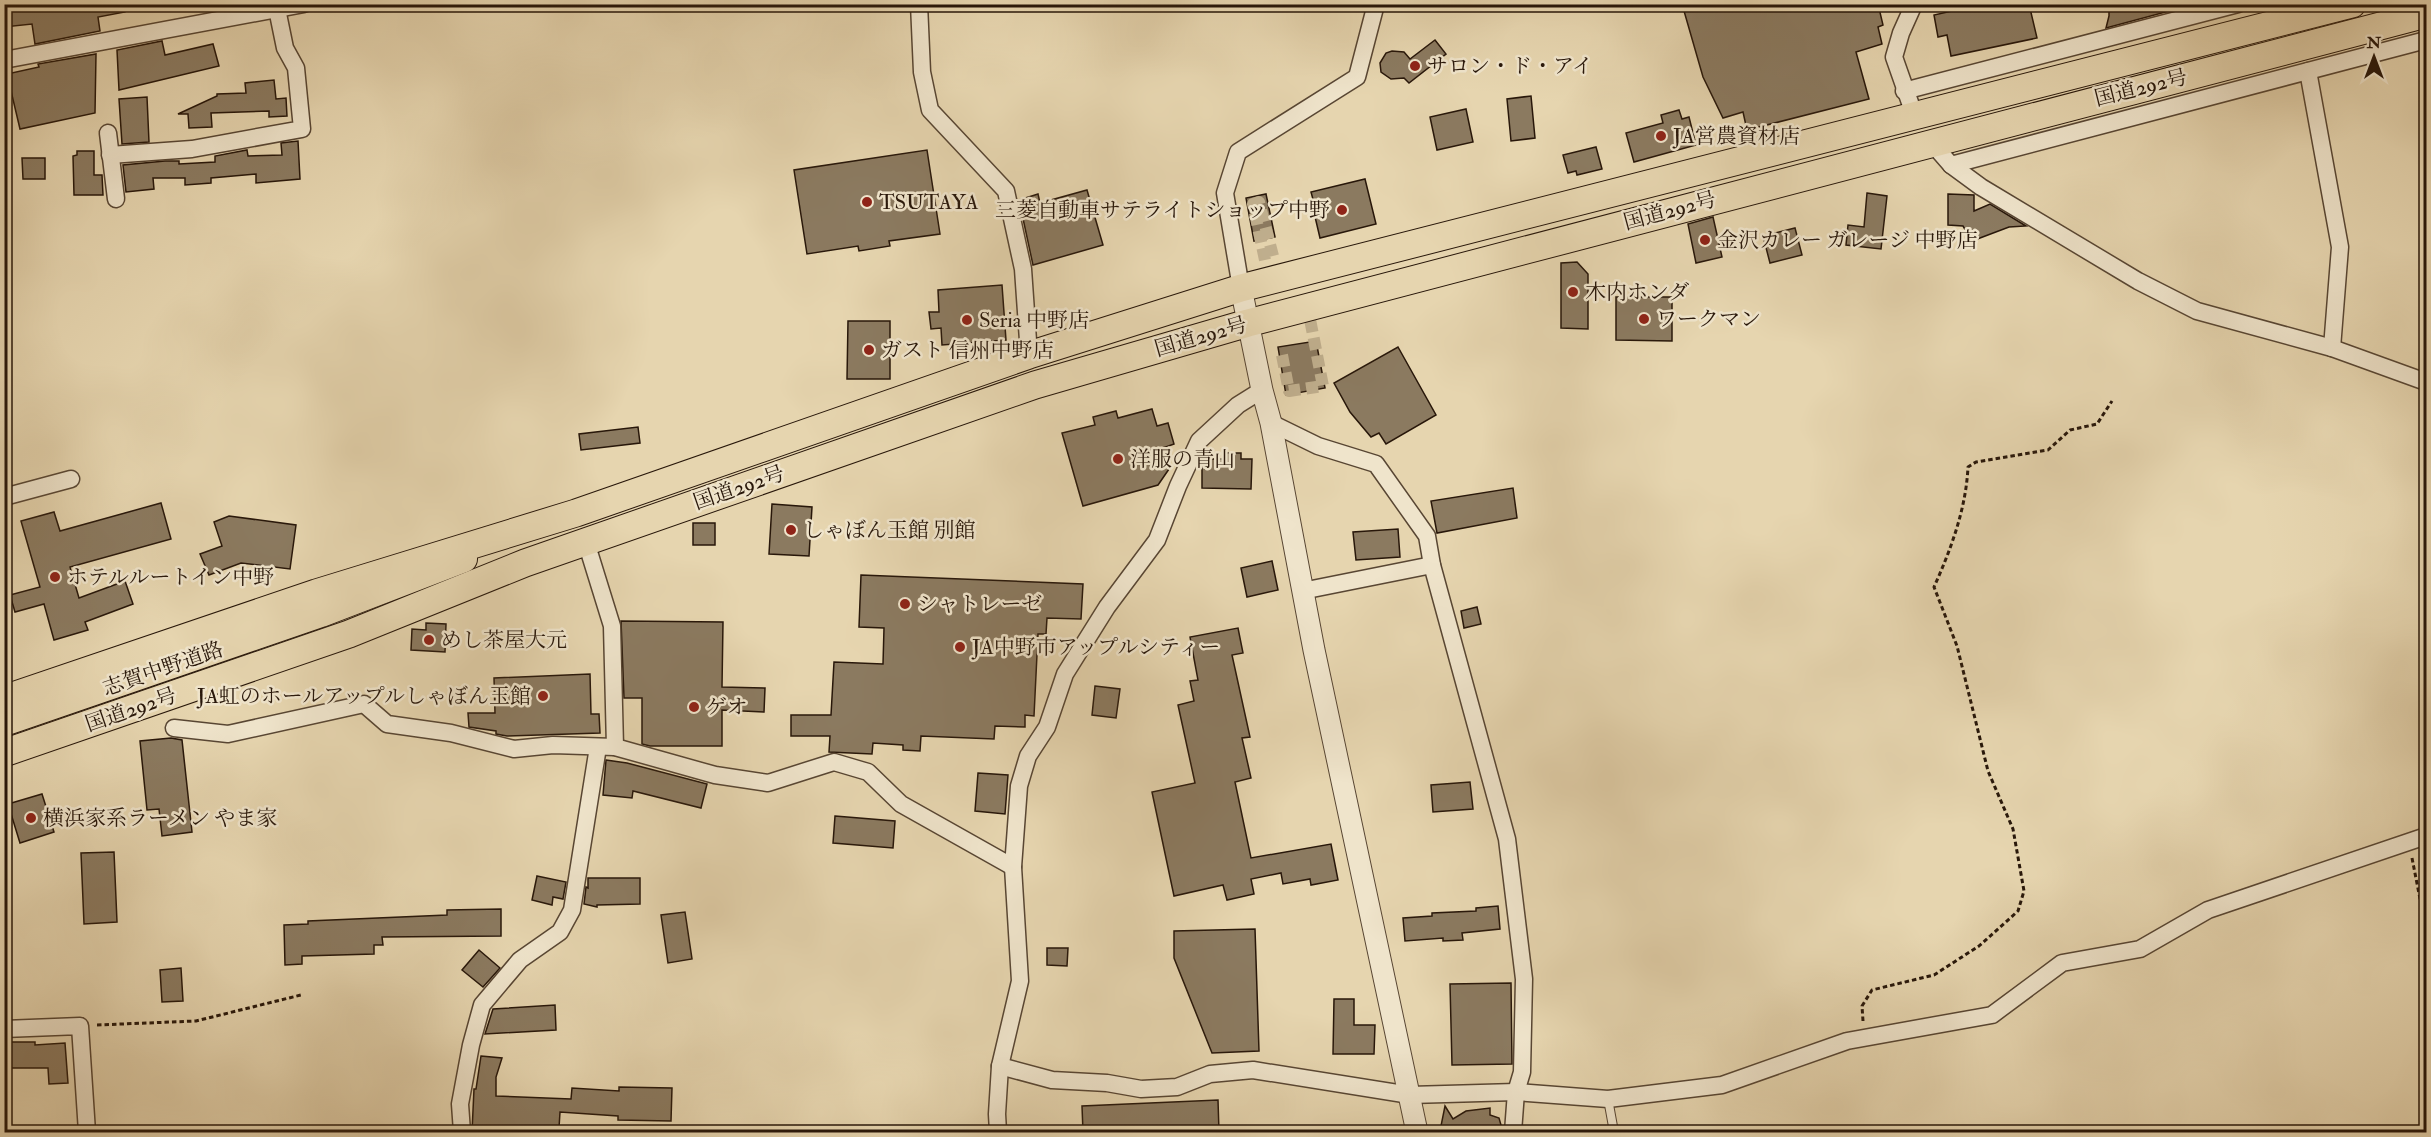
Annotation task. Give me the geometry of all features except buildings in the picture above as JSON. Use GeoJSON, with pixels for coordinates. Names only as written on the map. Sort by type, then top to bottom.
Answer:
{"type":"FeatureCollection","features":[{"type":"Feature","properties":{"kind":"highway","name":"国道292号"},"geometry":{"type":"LineString","coordinates":[[4,699],[316,593],[576,513],[1029,355],[1240,288],[1909,103],[2352,4]]}},
{"type":"Feature","properties":{"kind":"highway","name":"国道292号"},"geometry":{"type":"LineString","coordinates":[[4,753],[349,634],[525,563],[1035,385],[1248,322],[1931,142],[2427,15]]}},
{"type":"Feature","properties":{"kind":"main road"},"geometry":{"type":"LineString","coordinates":[[321,614],[511,541],[576,513]]}},
{"type":"Feature","properties":{"kind":"main road"},"geometry":{"type":"LineString","coordinates":[[321,614],[528,554],[586,542]]}},
{"type":"Feature","properties":{"kind":"main road","name":"志賀中野道路"},"geometry":{"type":"LineString","coordinates":[[4,723],[321,614]]}},
{"type":"Feature","properties":{"kind":"street"},"geometry":{"type":"LineString","coordinates":[[4,60],[277,7],[304,4]]}},
{"type":"Feature","properties":{"kind":"street"},"geometry":{"type":"LineString","coordinates":[[919,4],[922,72],[930,110],[1006,191],[1023,269],[1029,355]]}},
{"type":"Feature","properties":{"kind":"street"},"geometry":{"type":"LineString","coordinates":[[1376,4],[1357,77],[1238,152],[1225,193],[1240,288],[1271,423],[1302,591],[1417,1132]]}},
{"type":"Feature","properties":{"kind":"street"},"geometry":{"type":"LineString","coordinates":[[1914,4],[1901,33],[1894,57],[1909,103],[2185,11],[2238,4]]}},
{"type":"Feature","properties":{"kind":"street"},"geometry":{"type":"LineString","coordinates":[[111,155],[192,149],[302,129],[296,68],[285,48],[277,7]]}},
{"type":"Feature","properties":{"kind":"street"},"geometry":{"type":"LineString","coordinates":[[1951,165],[2427,40]]}},
{"type":"Feature","properties":{"kind":"street"},"geometry":{"type":"LineString","coordinates":[[2308,71],[2340,248],[2332,348]]}},
{"type":"Feature","properties":{"kind":"street"},"geometry":{"type":"LineString","coordinates":[[108,133],[116,200]]}},
{"type":"Feature","properties":{"kind":"street"},"geometry":{"type":"LineString","coordinates":[[1931,142],[1951,165],[1982,187],[2138,281],[2197,311],[2332,348],[2427,382]]}},
{"type":"Feature","properties":{"kind":"street"},"geometry":{"type":"LineString","coordinates":[[998,1132],[1000,1066],[1020,981],[1013,867],[1019,786],[1028,756],[1047,727],[1065,674],[1107,607],[1157,540],[1199,441],[1238,405],[1262,390]]}},
{"type":"Feature","properties":{"kind":"street"},"geometry":{"type":"LineString","coordinates":[[1271,423],[1318,446],[1376,464],[1427,536],[1432,565],[1507,839],[1524,979],[1522,1072],[1516,1092],[1512,1132]]}},
{"type":"Feature","properties":{"kind":"street"},"geometry":{"type":"LineString","coordinates":[[4,497],[71,479]]}},
{"type":"Feature","properties":{"kind":"street"},"geometry":{"type":"LineString","coordinates":[[586,542],[612,626],[615,747]]}},
{"type":"Feature","properties":{"kind":"street"},"geometry":{"type":"LineString","coordinates":[[1302,591],[1432,565]]}},
{"type":"Feature","properties":{"kind":"street"},"geometry":{"type":"LineString","coordinates":[[174,728],[228,734],[364,704],[387,724],[451,733],[514,749],[553,745],[615,747],[715,775],[768,783],[834,762],[868,772],[901,804],[1013,867]]}},
{"type":"Feature","properties":{"kind":"street"},"geometry":{"type":"LineString","coordinates":[[462,1132],[460,1104],[471,1045],[482,1005],[520,960],[560,932],[572,910],[598,747]]}},
{"type":"Feature","properties":{"kind":"street"},"geometry":{"type":"LineString","coordinates":[[1000,1066],[1052,1080],[1107,1083],[1141,1089],[1177,1087],[1210,1074],[1253,1070],[1410,1095],[1516,1092],[1608,1099],[1722,1085],[1847,1041],[1992,1015],[2062,963],[2140,949],[2208,910],[2427,836]]}},
{"type":"Feature","properties":{"kind":"street"},"geometry":{"type":"LineString","coordinates":[[4,1029],[80,1026],[87,1132]]}},
{"type":"Feature","properties":{"kind":"lane"},"geometry":{"type":"LineString","coordinates":[[1608,1099],[1614,1132]]}},
{"type":"Feature","properties":{"kind":"path"},"geometry":{"type":"LineString","coordinates":[[1864,1038],[1862,1006],[1872,990],[1934,975],[1979,946],[2018,911],[2024,891],[2013,830],[1988,771],[1957,646],[1934,587],[1950,551],[1967,489],[1968,467],[1976,462],[2048,450],[2070,430],[2097,424],[2112,401]]}},
{"type":"Feature","properties":{"kind":"path"},"geometry":{"type":"LineString","coordinates":[[2409,841],[2423,914],[2423,976],[2427,993]]}},
{"type":"Feature","properties":{"kind":"path"},"geometry":{"type":"LineString","coordinates":[[80,1026],[196,1021],[301,995]]}},
{"type":"Feature","properties":{"kind":"tunnel"},"geometry":{"type":"LineString","coordinates":[[1265,260],[1253,204],[1259,202],[1273,256]]}},
{"type":"Feature","properties":{"kind":"tunnel"},"geometry":{"type":"LineString","coordinates":[[1282,355],[1289,391],[1323,386],[1309,314]]}},
{"type":"Feature","properties":{"kind":"place","name":"サロン・ド・アイ"},"geometry":{"type":"Point","coordinates":[1415,66]}},
{"type":"Feature","properties":{"kind":"place","name":"JA営農資材店"},"geometry":{"type":"Point","coordinates":[1661,136]}},
{"type":"Feature","properties":{"kind":"place","name":"TSUTAYA"},"geometry":{"type":"Point","coordinates":[867,202]}},
{"type":"Feature","properties":{"kind":"place","name":"三菱自動車サテライトショップ中野"},"geometry":{"type":"Point","coordinates":[1342,210]}},
{"type":"Feature","properties":{"kind":"place","name":"金沢カレー ガレージ 中野店"},"geometry":{"type":"Point","coordinates":[1705,240]}},
{"type":"Feature","properties":{"kind":"place","name":"木内ホンダ"},"geometry":{"type":"Point","coordinates":[1573,292]}},
{"type":"Feature","properties":{"kind":"place","name":"ワークマン"},"geometry":{"type":"Point","coordinates":[1644,319]}},
{"type":"Feature","properties":{"kind":"place","name":"Seria 中野店"},"geometry":{"type":"Point","coordinates":[967,320]}},
{"type":"Feature","properties":{"kind":"place","name":"ガスト 信州中野店"},"geometry":{"type":"Point","coordinates":[869,350]}},
{"type":"Feature","properties":{"kind":"place","name":"洋服の青山"},"geometry":{"type":"Point","coordinates":[1118,459]}},
{"type":"Feature","properties":{"kind":"place","name":"しゃぼん玉館 別館"},"geometry":{"type":"Point","coordinates":[791,530]}},
{"type":"Feature","properties":{"kind":"place","name":"ホテルルートイン中野"},"geometry":{"type":"Point","coordinates":[55,577]}},
{"type":"Feature","properties":{"kind":"place","name":"シャトレーゼ"},"geometry":{"type":"Point","coordinates":[905,604]}},
{"type":"Feature","properties":{"kind":"place","name":"めし茶屋大元"},"geometry":{"type":"Point","coordinates":[429,640]}},
{"type":"Feature","properties":{"kind":"place","name":"JA中野市アップルシティー"},"geometry":{"type":"Point","coordinates":[960,647]}},
{"type":"Feature","properties":{"kind":"place","name":"JA虹のホールアップルしゃぼん玉館"},"geometry":{"type":"Point","coordinates":[543,696]}},
{"type":"Feature","properties":{"kind":"place","name":"ゲオ"},"geometry":{"type":"Point","coordinates":[694,707]}},
{"type":"Feature","properties":{"kind":"place","name":"横浜家系ラーメン やま家"},"geometry":{"type":"Point","coordinates":[31,818]}}]}
